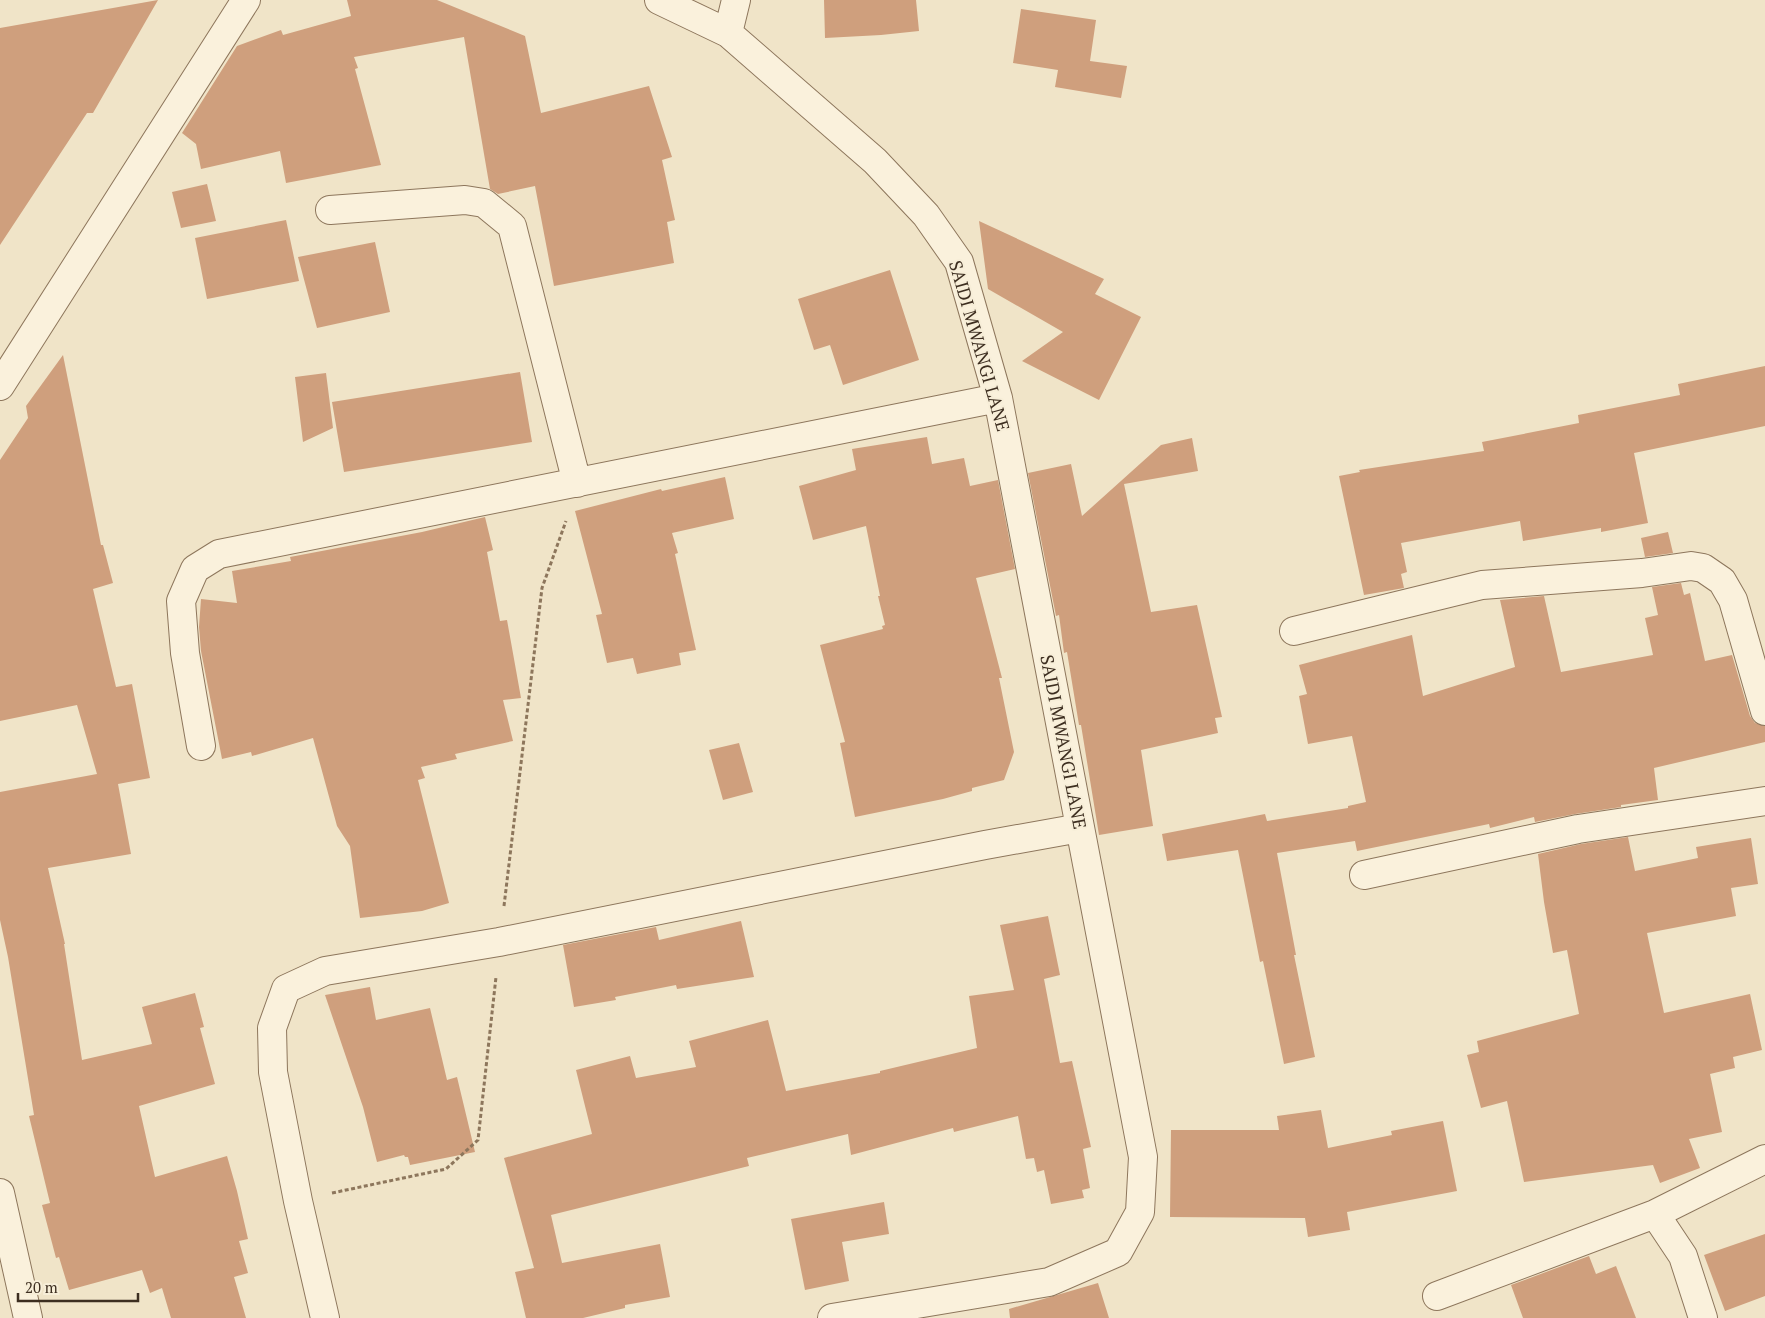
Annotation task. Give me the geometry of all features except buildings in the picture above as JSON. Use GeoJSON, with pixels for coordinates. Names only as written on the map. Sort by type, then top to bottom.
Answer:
{"type":"FeatureCollection","features":[{"type":"Feature","properties":{"kind":"street"},"geometry":{"type":"LineString","coordinates":[[0,386],[246,0]]}},
{"type":"Feature","properties":{"kind":"street","name":"SAIDI MWANGI LANE"},"geometry":{"type":"LineString","coordinates":[[659,0],[728,33],[875,161],[926,215],[959,262],[998,398],[1143,1157],[1140,1212],[1118,1252],[1049,1282],[832,1318]]}},
{"type":"Feature","properties":{"kind":"street"},"geometry":{"type":"LineString","coordinates":[[728,33],[736,0]]}},
{"type":"Feature","properties":{"kind":"street"},"geometry":{"type":"LineString","coordinates":[[330,210],[465,200],[484,203],[512,226],[578,483]]}},
{"type":"Feature","properties":{"kind":"street"},"geometry":{"type":"LineString","coordinates":[[201,746],[185,652],[181,601],[195,569],[219,554],[998,398]]}},
{"type":"Feature","properties":{"kind":"street"},"geometry":{"type":"LineString","coordinates":[[1294,631],[1482,585],[1642,573],[1691,566],[1703,568],[1722,581],[1733,600],[1765,711]]}},
{"type":"Feature","properties":{"kind":"street"},"geometry":{"type":"LineString","coordinates":[[1364,875],[1578,829],[1765,801]]}},
{"type":"Feature","properties":{"kind":"street"},"geometry":{"type":"LineString","coordinates":[[325,1318],[298,1201],[273,1072],[272,1028],[286,989],[325,970],[499,942],[985,845],[1080,828]]}},
{"type":"Feature","properties":{"kind":"street"},"geometry":{"type":"LineString","coordinates":[[1437,1296],[1654,1214],[1765,1159]]}},
{"type":"Feature","properties":{"kind":"street"},"geometry":{"type":"LineString","coordinates":[[0,1193],[28,1318]]}},
{"type":"Feature","properties":{"kind":"street"},"geometry":{"type":"LineString","coordinates":[[1654,1214],[1683,1256],[1703,1318]]}},
{"type":"Feature","properties":{"kind":"path"},"geometry":{"type":"LineString","coordinates":[[298,1201],[446,1169],[478,1140],[499,942],[542,588],[578,483]]}}]}
